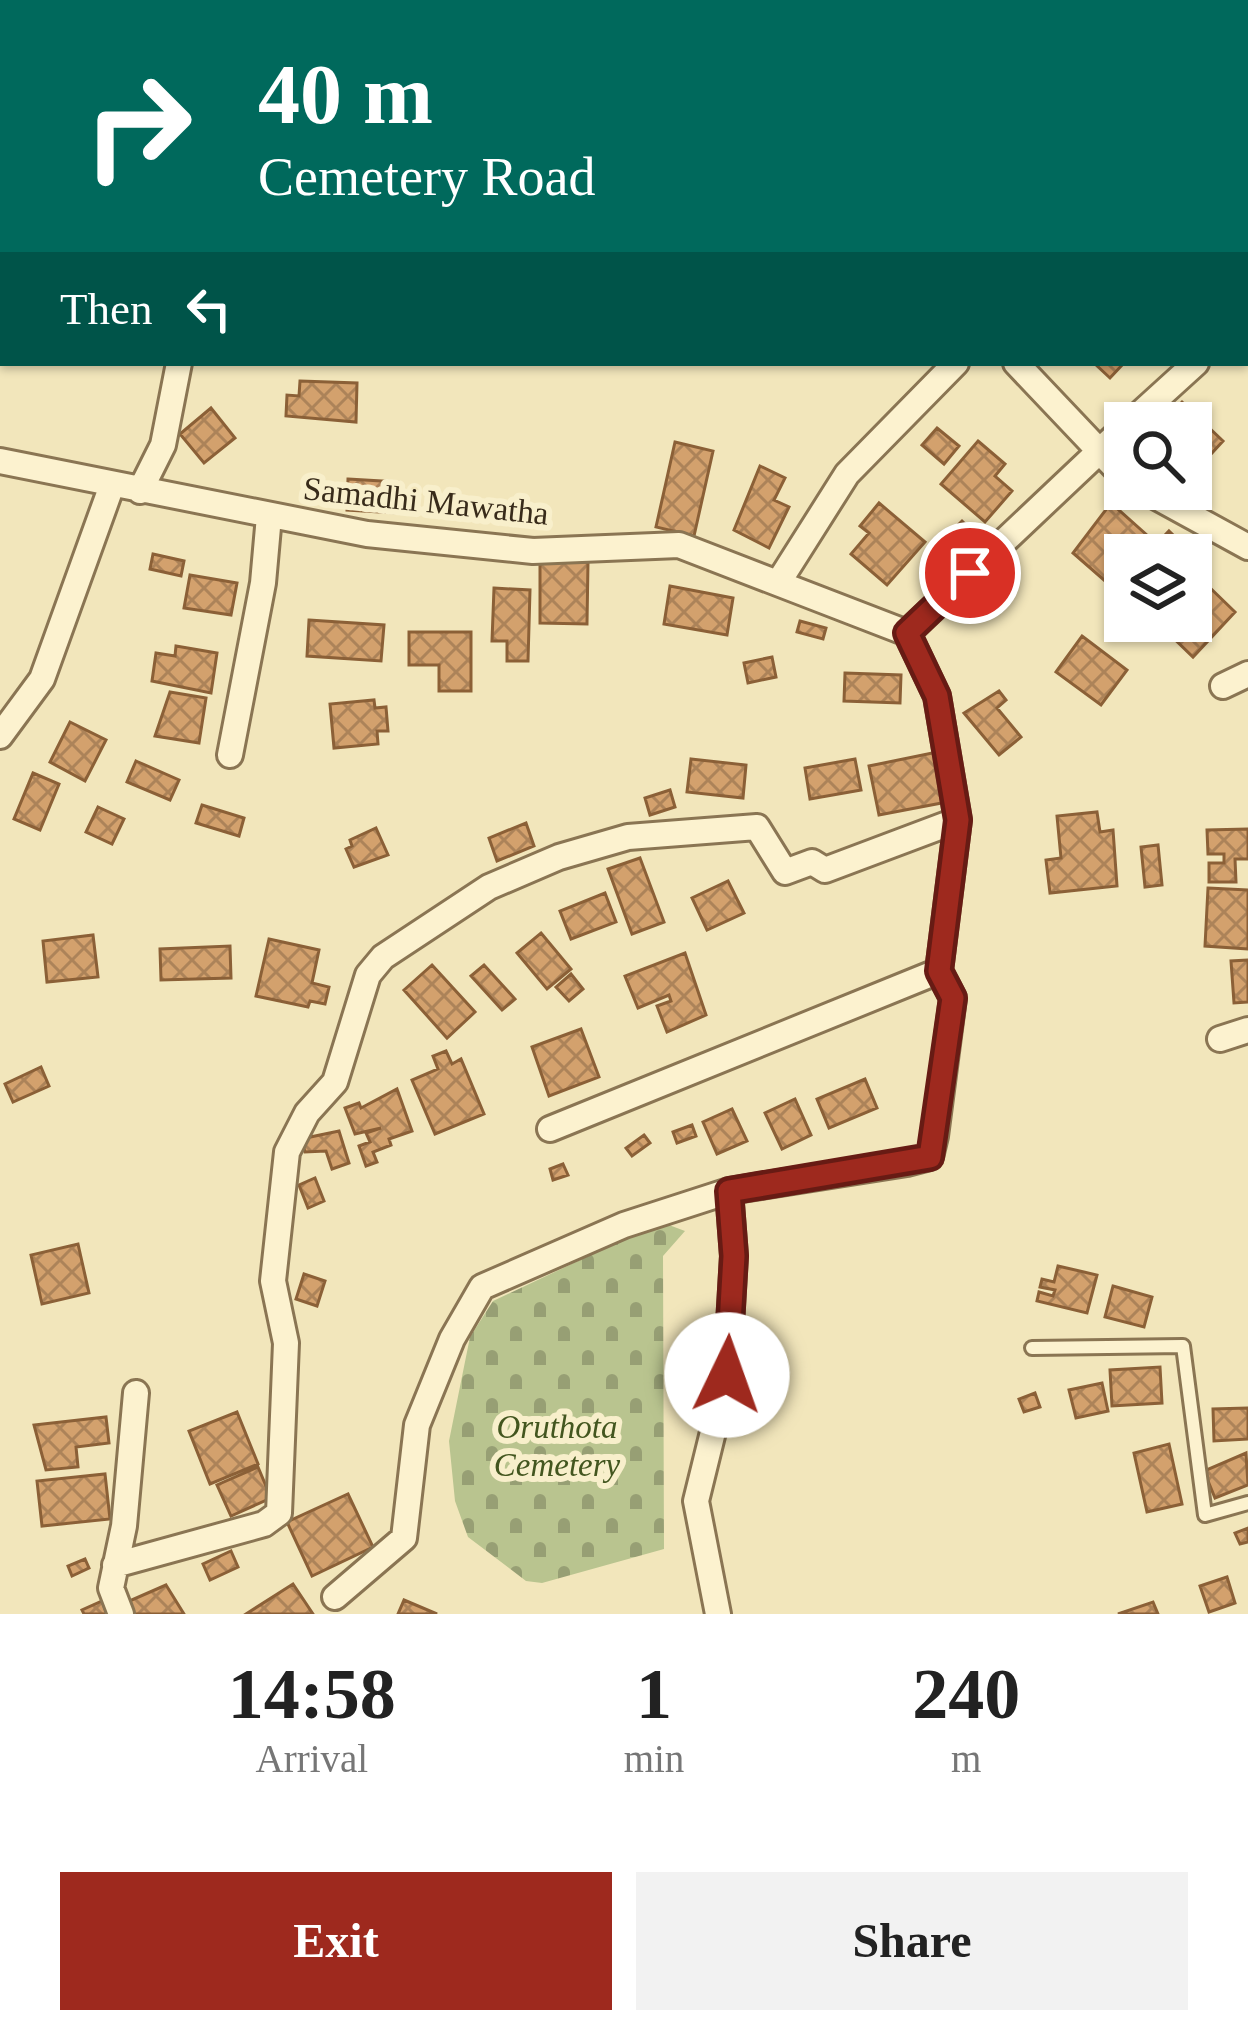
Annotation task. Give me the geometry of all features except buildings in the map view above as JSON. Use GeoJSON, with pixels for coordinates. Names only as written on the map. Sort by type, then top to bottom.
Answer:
{"type":"FeatureCollection","features":[{"type":"Feature","properties":{"kind":"street"},"geometry":{"type":"LineString","coordinates":[[140,491],[163,445],[178,366]]}},
{"type":"Feature","properties":{"kind":"street"},"geometry":{"type":"LineString","coordinates":[[778,583],[847,474],[953,366]]}},
{"type":"Feature","properties":{"kind":"street"},"geometry":{"type":"LineString","coordinates":[[1019,366],[1104,458]]}},
{"type":"Feature","properties":{"kind":"street"},"geometry":{"type":"LineString","coordinates":[[1153,402],[1193,366]]}},
{"type":"Feature","properties":{"kind":"street"},"geometry":{"type":"LineString","coordinates":[[335,1597],[404,1538],[417,1425],[452,1340],[482,1287],[624,1225],[729,1191],[930,1157],[953,998],[939,971],[958,820],[937,696],[907,633],[1104,446]]}},
{"type":"Feature","properties":{"kind":"street","name":"Samadhi Mawatha"},"geometry":{"type":"LineString","coordinates":[[0,461],[367,534],[533,550],[680,545],[907,633]]}},
{"type":"Feature","properties":{"kind":"street"},"geometry":{"type":"LineString","coordinates":[[0,736],[42,679],[112,485]]}},
{"type":"Feature","properties":{"kind":"street"},"geometry":{"type":"LineString","coordinates":[[1180,510],[1248,547]]}},
{"type":"Feature","properties":{"kind":"street"},"geometry":{"type":"LineString","coordinates":[[230,755],[269,516]]}},
{"type":"Feature","properties":{"kind":"street"},"geometry":{"type":"LineString","coordinates":[[1222,686],[1248,674]]}},
{"type":"Feature","properties":{"kind":"street"},"geometry":{"type":"LineString","coordinates":[[115,1565],[264,1524],[279,1513],[286,1343],[273,1280],[287,1152],[308,1113],[335,1082],[368,975],[382,957],[489,887],[559,857],[628,837],[757,827],[785,872],[812,862],[825,871],[958,820]]}},
{"type":"Feature","properties":{"kind":"street"},"geometry":{"type":"LineString","coordinates":[[550,1130],[939,971]]}},
{"type":"Feature","properties":{"kind":"street"},"geometry":{"type":"LineString","coordinates":[[1220,1040],[1248,1030]]}},
{"type":"Feature","properties":{"kind":"street"},"geometry":{"type":"LineString","coordinates":[[718,1614],[696,1501],[727,1375],[734,1256],[729,1191]]}},
{"type":"Feature","properties":{"kind":"street"},"geometry":{"type":"LineString","coordinates":[[121,1614],[111,1588],[124,1526],[136,1393]]}},
{"type":"Feature","properties":{"kind":"lane"},"geometry":{"type":"LineString","coordinates":[[1032,1348],[1184,1346],[1205,1515],[1248,1503]]}},
{"type":"Feature","properties":{"kind":"green space","name":"Oruthota Cemetery"},"geometry":{"type":"Polygon","coordinates":[[[661,1222],[685,1231],[663,1256],[664,1549],[542,1583],[526,1581],[468,1537],[455,1501],[449,1441],[470,1337],[493,1301],[661,1222]]]}},
{"type":"Feature","properties":{"kind":"route"},"geometry":{"type":"LineString","coordinates":[[727,1375],[734,1256],[729,1191],[930,1157],[953,998],[939,971],[958,820],[937,696],[907,633],[970,573]]}}]}
